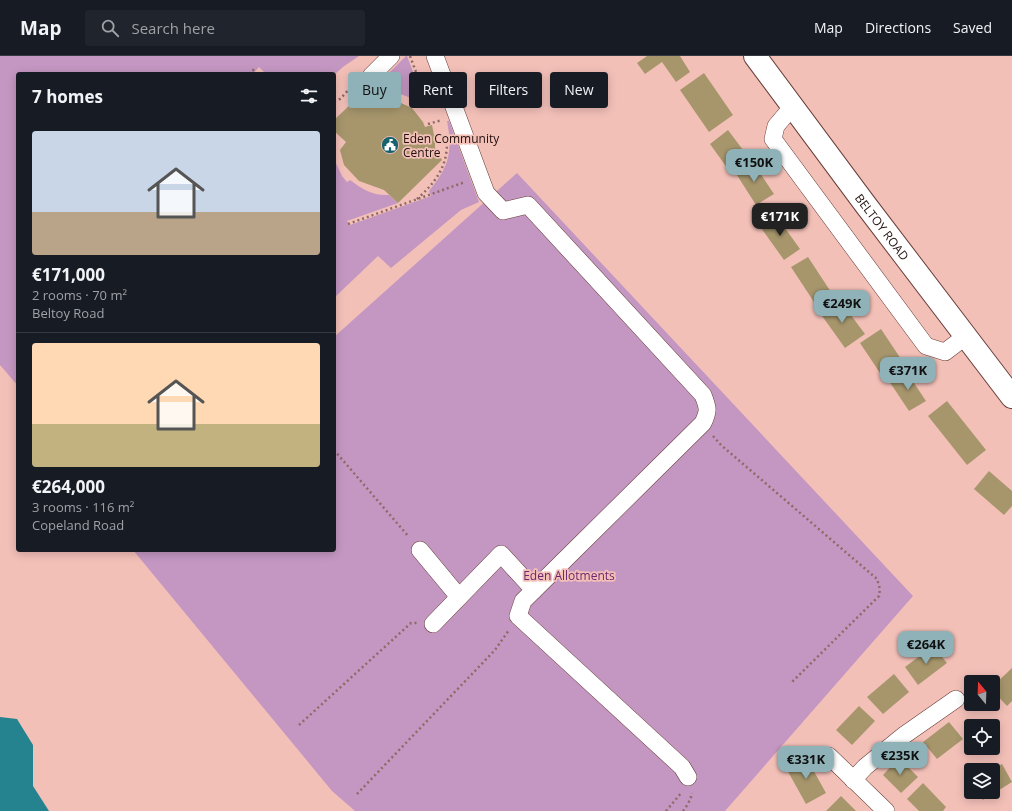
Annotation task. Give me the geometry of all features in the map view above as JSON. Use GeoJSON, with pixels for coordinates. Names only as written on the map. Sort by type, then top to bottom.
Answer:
{"type":"FeatureCollection","features":[{"type":"Feature","properties":{"kind":"main road","name":"BELTOY ROAD"},"geometry":{"type":"LineString","coordinates":[[755,56],[1012,397]]}},
{"type":"Feature","properties":{"kind":"street"},"geometry":{"type":"LineString","coordinates":[[375,72],[391,56]]}},
{"type":"Feature","properties":{"kind":"street"},"geometry":{"type":"LineString","coordinates":[[435,56],[486,193],[503,211],[528,204],[703,395],[708,406],[703,423],[523,601],[518,616],[682,767],[688,777]]}},
{"type":"Feature","properties":{"kind":"street"},"geometry":{"type":"LineString","coordinates":[[792,106],[776,126],[773,139],[926,346],[945,352],[966,336]]}},
{"type":"Feature","properties":{"kind":"street"},"geometry":{"type":"LineString","coordinates":[[420,550],[459,597]]}},
{"type":"Feature","properties":{"kind":"street"},"geometry":{"type":"LineString","coordinates":[[433,624],[501,554],[534,590]]}},
{"type":"Feature","properties":{"kind":"street"},"geometry":{"type":"LineString","coordinates":[[853,780],[865,767],[903,736],[956,699]]}},
{"type":"Feature","properties":{"kind":"street"},"geometry":{"type":"LineString","coordinates":[[828,756],[886,811]]}},
{"type":"Feature","properties":{"kind":"path"},"geometry":{"type":"LineString","coordinates":[[410,56],[425,96],[431,101],[436,109]]}},
{"type":"Feature","properties":{"kind":"path"},"geometry":{"type":"LineString","coordinates":[[336,100],[340,99],[348,91]]}},
{"type":"Feature","properties":{"kind":"path"},"geometry":{"type":"LineString","coordinates":[[440,116],[445,126]]}},
{"type":"Feature","properties":{"kind":"path"},"geometry":{"type":"LineString","coordinates":[[428,124],[442,120]]}},
{"type":"Feature","properties":{"kind":"path"},"geometry":{"type":"LineString","coordinates":[[417,199],[439,174],[444,164],[447,137]]}},
{"type":"Feature","properties":{"kind":"path"},"geometry":{"type":"LineString","coordinates":[[348,224],[479,177]]}},
{"type":"Feature","properties":{"kind":"path"},"geometry":{"type":"LineString","coordinates":[[703,423],[721,445],[877,579],[880,589],[879,596],[792,682]]}},
{"type":"Feature","properties":{"kind":"path"},"geometry":{"type":"LineString","coordinates":[[336,452],[420,550]]}},
{"type":"Feature","properties":{"kind":"path"},"geometry":{"type":"LineString","coordinates":[[357,794],[495,650],[518,616]]}},
{"type":"Feature","properties":{"kind":"path"},"geometry":{"type":"LineString","coordinates":[[298,725],[411,622],[433,624]]}},
{"type":"Feature","properties":{"kind":"path"},"geometry":{"type":"LineString","coordinates":[[666,811],[686,787],[688,777]]}},
{"type":"Feature","properties":{"kind":"green space"},"geometry":{"type":"Polygon","coordinates":[[[0,56],[359,56],[336,73],[336,72],[264,72],[259,67],[255,72],[16,72],[16,384],[0,365],[0,56]]]}},
{"type":"Feature","properties":{"kind":"green space"},"geometry":{"type":"Polygon","coordinates":[[[407,56],[413,72],[409,72],[409,98],[401,94],[401,72],[390,72],[407,56]]]}},
{"type":"Feature","properties":{"kind":"green space"},"geometry":{"type":"Polygon","coordinates":[[[447,121],[449,121],[479,202],[461,210],[391,268],[378,256],[336,296],[336,163],[342,176],[347,182],[350,180],[363,189],[373,193],[389,195],[398,203],[347,221],[350,225],[431,196],[429,191],[441,174],[448,159],[450,142],[447,121]]]}},
{"type":"Feature","properties":{"kind":"green space","name":"Eden Allotments"},"geometry":{"type":"Polygon","coordinates":[[[517,173],[913,596],[725,811],[355,811],[332,791],[135,552],[336,552],[336,335],[517,173]]]}},
{"type":"Feature","properties":{"kind":"water"},"geometry":{"type":"Polygon","coordinates":[[[0,717],[17,719],[33,745],[33,786],[49,811],[0,811],[0,717]]]}},
{"type":"Feature","properties":{"kind":"building"},"geometry":{"type":"Polygon","coordinates":[[[647,56],[680,56],[690,72],[676,82],[662,62],[645,74],[637,63],[647,56]]]}},
{"type":"Feature","properties":{"kind":"building"},"geometry":{"type":"Polygon","coordinates":[[[704,73],[733,115],[709,132],[680,90],[704,73]]]}},
{"type":"Feature","properties":{"kind":"building","name":"Eden Community Centre"},"geometry":{"type":"Polygon","coordinates":[[[401,103],[409,108],[412,108],[425,127],[432,125],[435,148],[442,160],[398,203],[384,190],[359,181],[344,165],[340,150],[346,142],[336,133],[336,118],[348,107],[401,108],[401,103]]]}},
{"type":"Feature","properties":{"kind":"building"},"geometry":{"type":"Polygon","coordinates":[[[728,130],[749,158],[730,172],[710,144],[728,130]]]}},
{"type":"Feature","properties":{"kind":"building"},"geometry":{"type":"Polygon","coordinates":[[[752,161],[774,194],[756,205],[735,172],[752,161]]]}},
{"type":"Feature","properties":{"kind":"building"},"geometry":{"type":"Polygon","coordinates":[[[775,214],[800,249],[784,260],[759,225],[775,214]]]}},
{"type":"Feature","properties":{"kind":"building"},"geometry":{"type":"Polygon","coordinates":[[[808,257],[831,292],[814,302],[791,267],[808,257]]]}},
{"type":"Feature","properties":{"kind":"building"},"geometry":{"type":"Polygon","coordinates":[[[839,299],[865,334],[845,348],[820,313],[839,299]]]}},
{"type":"Feature","properties":{"kind":"building"},"geometry":{"type":"Polygon","coordinates":[[[881,329],[901,359],[880,373],[860,343],[881,329]]]}},
{"type":"Feature","properties":{"kind":"building"},"geometry":{"type":"Polygon","coordinates":[[[906,371],[926,401],[909,411],[889,381],[906,371]]]}},
{"type":"Feature","properties":{"kind":"building"},"geometry":{"type":"Polygon","coordinates":[[[947,401],[986,450],[967,465],[928,416],[947,401]]]}},
{"type":"Feature","properties":{"kind":"building"},"geometry":{"type":"Polygon","coordinates":[[[989,471],[1012,491],[1012,506],[1004,515],[974,489],[989,471]]]}},
{"type":"Feature","properties":{"kind":"building"},"geometry":{"type":"Polygon","coordinates":[[[933,646],[947,663],[918,685],[905,667],[933,646]]]}},
{"type":"Feature","properties":{"kind":"building"},"geometry":{"type":"Polygon","coordinates":[[[1012,668],[1012,701],[1007,706],[1000,698],[1000,679],[1012,668]]]}},
{"type":"Feature","properties":{"kind":"building"},"geometry":{"type":"Polygon","coordinates":[[[894,674],[909,692],[883,714],[867,697],[894,674]]]}},
{"type":"Feature","properties":{"kind":"building"},"geometry":{"type":"Polygon","coordinates":[[[859,706],[875,721],[852,745],[836,730],[859,706]]]}},
{"type":"Feature","properties":{"kind":"building"},"geometry":{"type":"Polygon","coordinates":[[[949,722],[963,739],[937,759],[923,742],[949,722]]]}},
{"type":"Feature","properties":{"kind":"building"},"geometry":{"type":"Polygon","coordinates":[[[806,757],[826,793],[806,804],[786,768],[806,757]]]}},
{"type":"Feature","properties":{"kind":"building"},"geometry":{"type":"Polygon","coordinates":[[[899,758],[918,777],[901,793],[883,775],[899,758]]]}},
{"type":"Feature","properties":{"kind":"building"},"geometry":{"type":"Polygon","coordinates":[[[1002,764],[1012,782],[1000,789],[1000,765],[1002,764]]]}},
{"type":"Feature","properties":{"kind":"building"},"geometry":{"type":"Polygon","coordinates":[[[923,783],[946,807],[943,811],[919,811],[907,799],[923,783]]]}},
{"type":"Feature","properties":{"kind":"building"},"geometry":{"type":"Polygon","coordinates":[[[841,796],[856,811],[826,811],[841,796]]]}},
{"type":"Feature","properties":{"kind":"place","name":"Eden Community Centre"},"geometry":{"type":"Point","coordinates":[390,145]}}]}
